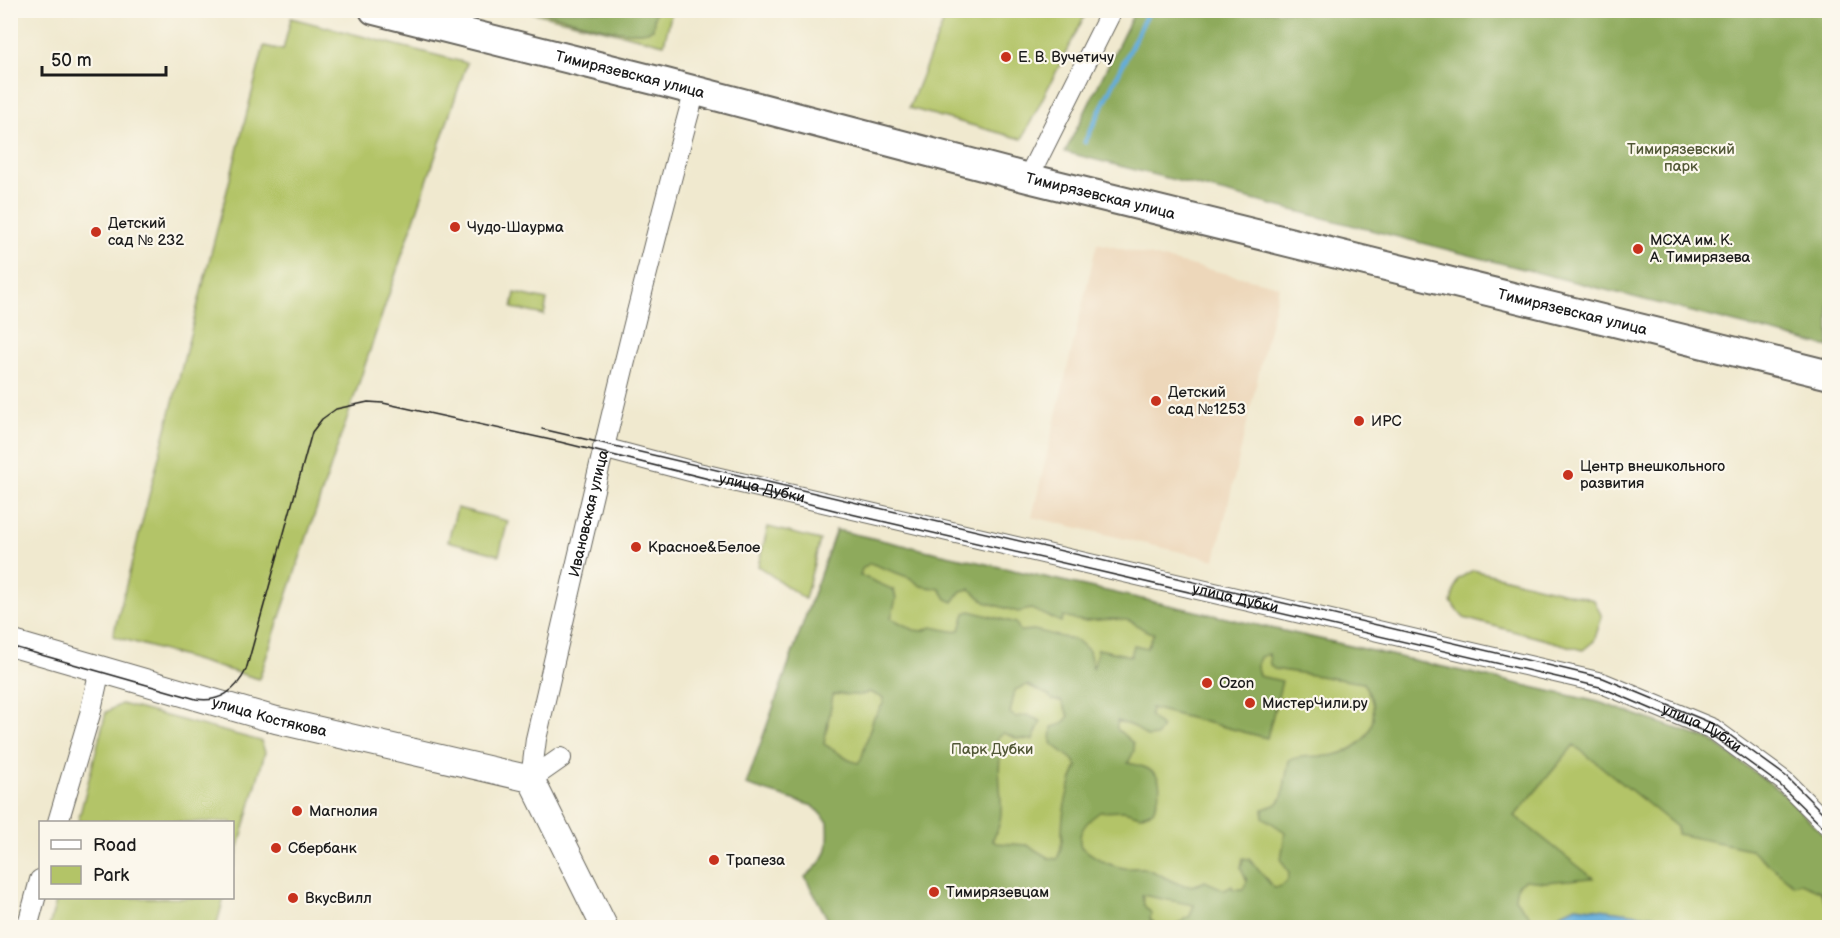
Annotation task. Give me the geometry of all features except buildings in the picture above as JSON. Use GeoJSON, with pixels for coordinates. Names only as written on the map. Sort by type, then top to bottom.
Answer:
{"type":"FeatureCollection","features":[{"type":"Feature","properties":{"kind":"main road","name":"Тимирязевская улица"},"geometry":{"type":"LineString","coordinates":[[374,10],[695,90],[1028,178],[1830,375]]}},
{"type":"Feature","properties":{"kind":"street"},"geometry":{"type":"LineString","coordinates":[[1028,178],[1113,10]]}},
{"type":"Feature","properties":{"kind":"street","name":"Ивановская улица"},"geometry":{"type":"LineString","coordinates":[[531,779],[536,739],[603,448],[638,302],[695,90]]}},
{"type":"Feature","properties":{"kind":"street","name":"улица Дубки"},"geometry":{"type":"LineString","coordinates":[[603,448],[1602,682],[1713,729],[1784,781],[1830,827]]}},
{"type":"Feature","properties":{"kind":"street","name":"улица Костякова"},"geometry":{"type":"LineString","coordinates":[[10,643],[276,720],[531,779]]}},
{"type":"Feature","properties":{"kind":"street"},"geometry":{"type":"LineString","coordinates":[[58,821],[90,714],[100,669]]}},
{"type":"Feature","properties":{"kind":"street"},"geometry":{"type":"LineString","coordinates":[[561,758],[531,779],[605,927]]}},
{"type":"Feature","properties":{"kind":"street"},"geometry":{"type":"LineString","coordinates":[[27,927],[39,884]]}},
{"type":"Feature","properties":{"kind":"shaded area","name":"Детский сад №1253"},"geometry":{"type":"Polygon","coordinates":[[[1097,243],[1279,286],[1215,560],[1032,517],[1097,243]]]}},
{"type":"Feature","properties":{"kind":"green space"},"geometry":{"type":"Polygon","coordinates":[[[655,10],[653,29],[642,32],[596,27],[537,11],[655,10]]]}},
{"type":"Feature","properties":{"kind":"green space"},"geometry":{"type":"Polygon","coordinates":[[[525,11],[672,11],[664,44],[525,11]]]}},
{"type":"Feature","properties":{"kind":"green space"},"geometry":{"type":"Polygon","coordinates":[[[948,11],[1087,11],[1022,139],[909,108],[948,11]]]}},
{"type":"Feature","properties":{"kind":"green space","name":"Тимирязевский парк"},"geometry":{"type":"Polygon","coordinates":[[[1135,11],[1829,11],[1829,347],[1065,152],[1135,11]]]}},
{"type":"Feature","properties":{"kind":"green space"},"geometry":{"type":"Polygon","coordinates":[[[291,18],[467,63],[259,679],[113,636],[264,46],[283,50],[291,18]]]}},
{"type":"Feature","properties":{"kind":"green space"},"geometry":{"type":"Polygon","coordinates":[[[515,293],[547,300],[544,315],[512,308],[515,293]]]}},
{"type":"Feature","properties":{"kind":"green space"},"geometry":{"type":"Polygon","coordinates":[[[457,508],[508,521],[499,555],[448,541],[457,508]]]}},
{"type":"Feature","properties":{"kind":"green space"},"geometry":{"type":"Polygon","coordinates":[[[768,527],[820,540],[805,599],[758,566],[768,527]]]}},
{"type":"Feature","properties":{"kind":"green space","name":"Парк Дубки"},"geometry":{"type":"Polygon","coordinates":[[[836,530],[1598,702],[1710,740],[1779,790],[1829,840],[1829,927],[832,927],[805,877],[818,865],[825,854],[828,822],[813,806],[746,785],[836,530]]]}},
{"type":"Feature","properties":{"kind":"green space","name":"Парк Дубки"},"geometry":{"type":"Polygon","coordinates":[[[836,530],[1598,702],[1710,740],[1779,790],[1829,840],[1829,911],[1820,891],[1801,883],[1794,885],[1750,849],[1677,834],[1677,827],[1574,745],[1515,816],[1593,878],[1545,882],[1525,880],[1520,884],[1516,890],[1515,899],[1540,928],[1173,927],[1190,916],[1194,905],[1142,895],[1144,905],[1151,913],[1150,919],[1158,927],[832,927],[805,877],[818,865],[825,854],[828,822],[813,806],[746,785],[836,530]],[[870,563],[862,569],[860,575],[894,590],[896,599],[891,618],[914,630],[922,631],[932,627],[951,631],[960,630],[965,613],[970,611],[1016,623],[1020,631],[1034,630],[1078,641],[1089,651],[1093,669],[1098,649],[1131,656],[1134,645],[1147,648],[1154,633],[1125,620],[1084,621],[1063,617],[1061,622],[1031,609],[1018,612],[985,602],[970,589],[961,591],[953,602],[946,599],[940,589],[921,586],[910,578],[870,563]],[[1269,654],[1260,657],[1257,666],[1259,676],[1282,681],[1267,738],[1151,708],[1150,716],[1162,727],[1157,736],[1147,737],[1135,727],[1117,721],[1117,729],[1133,743],[1134,751],[1128,763],[1154,773],[1160,784],[1160,791],[1153,811],[1140,816],[1124,811],[1100,812],[1084,827],[1080,836],[1081,847],[1112,865],[1143,868],[1173,882],[1188,886],[1205,881],[1225,890],[1232,886],[1233,889],[1243,889],[1247,881],[1241,868],[1243,858],[1249,859],[1274,888],[1284,884],[1289,873],[1281,860],[1285,832],[1263,817],[1263,809],[1277,804],[1282,798],[1289,760],[1335,755],[1348,751],[1366,736],[1371,727],[1373,706],[1363,683],[1274,669],[1270,665],[1269,654]],[[1027,685],[1015,690],[1010,713],[1015,717],[1027,715],[1041,721],[1033,740],[1017,739],[1004,733],[997,738],[1002,749],[999,772],[1001,807],[998,830],[992,840],[996,843],[1027,845],[1049,858],[1057,859],[1065,804],[1077,766],[1073,760],[1051,743],[1052,727],[1062,724],[1069,716],[1061,701],[1053,700],[1048,695],[1027,685]],[[869,692],[833,695],[824,744],[858,763],[861,760],[873,719],[883,704],[883,698],[869,692]]]}},
{"type":"Feature","properties":{"kind":"green space"},"geometry":{"type":"Polygon","coordinates":[[[1473,570],[1594,600],[1602,617],[1594,641],[1583,650],[1464,618],[1451,602],[1458,579],[1473,570]]]}},
{"type":"Feature","properties":{"kind":"green space"},"geometry":{"type":"Polygon","coordinates":[[[121,704],[261,741],[265,752],[234,864],[234,821],[78,821],[106,712],[121,704]]]}},
{"type":"Feature","properties":{"kind":"green space"},"geometry":{"type":"Polygon","coordinates":[[[57,899],[224,899],[216,927],[49,927],[57,899]]]}},
{"type":"Feature","properties":{"kind":"water"},"geometry":{"type":"Polygon","coordinates":[[[1576,906],[1654,916],[1691,927],[1545,927],[1559,914],[1576,906]]]}},
{"type":"Feature","properties":{"kind":"waterway"},"geometry":{"type":"LineString","coordinates":[[1085,142],[1149,10]]}},
{"type":"Feature","properties":{"kind":"tram line"},"geometry":{"type":"LineString","coordinates":[[10,646],[196,699],[212,699],[226,694],[237,684],[246,670],[312,432],[322,419],[336,409],[368,402],[383,403],[560,442],[838,511],[1600,687],[1710,734],[1780,785],[1830,834]]}},
{"type":"Feature","properties":{"kind":"tram line"},"geometry":{"type":"LineString","coordinates":[[542,429],[1603,678],[1716,725],[1787,777],[1830,820]]}},
{"type":"Feature","properties":{"kind":"place","name":"Е. В. Вучетичу"},"geometry":{"type":"Point","coordinates":[1006,57]}},
{"type":"Feature","properties":{"kind":"place","name":"Чудо-Шаурма"},"geometry":{"type":"Point","coordinates":[455,227]}},
{"type":"Feature","properties":{"kind":"place","name":"Детский сад № 232"},"geometry":{"type":"Point","coordinates":[96,232]}},
{"type":"Feature","properties":{"kind":"place","name":"МСХА им. К. А. Тимирязева"},"geometry":{"type":"Point","coordinates":[1638,249]}},
{"type":"Feature","properties":{"kind":"place","name":"Детский сад №1253"},"geometry":{"type":"Point","coordinates":[1156,401]}},
{"type":"Feature","properties":{"kind":"place","name":"ИРС"},"geometry":{"type":"Point","coordinates":[1359,421]}},
{"type":"Feature","properties":{"kind":"place","name":"Центр внешкольного развития"},"geometry":{"type":"Point","coordinates":[1568,475]}},
{"type":"Feature","properties":{"kind":"place","name":"Красное&Белое"},"geometry":{"type":"Point","coordinates":[636,547]}},
{"type":"Feature","properties":{"kind":"place","name":"Ozon"},"geometry":{"type":"Point","coordinates":[1207,683]}},
{"type":"Feature","properties":{"kind":"place","name":"МистерЧили.ру"},"geometry":{"type":"Point","coordinates":[1250,703]}},
{"type":"Feature","properties":{"kind":"place","name":"Магнолия"},"geometry":{"type":"Point","coordinates":[297,811]}},
{"type":"Feature","properties":{"kind":"place","name":"Сбербанк"},"geometry":{"type":"Point","coordinates":[276,848]}},
{"type":"Feature","properties":{"kind":"place","name":"Трапеза"},"geometry":{"type":"Point","coordinates":[714,860]}},
{"type":"Feature","properties":{"kind":"place","name":"Тимирязевцам"},"geometry":{"type":"Point","coordinates":[934,892]}},
{"type":"Feature","properties":{"kind":"place","name":"ВкусВилл"},"geometry":{"type":"Point","coordinates":[293,898]}}]}
